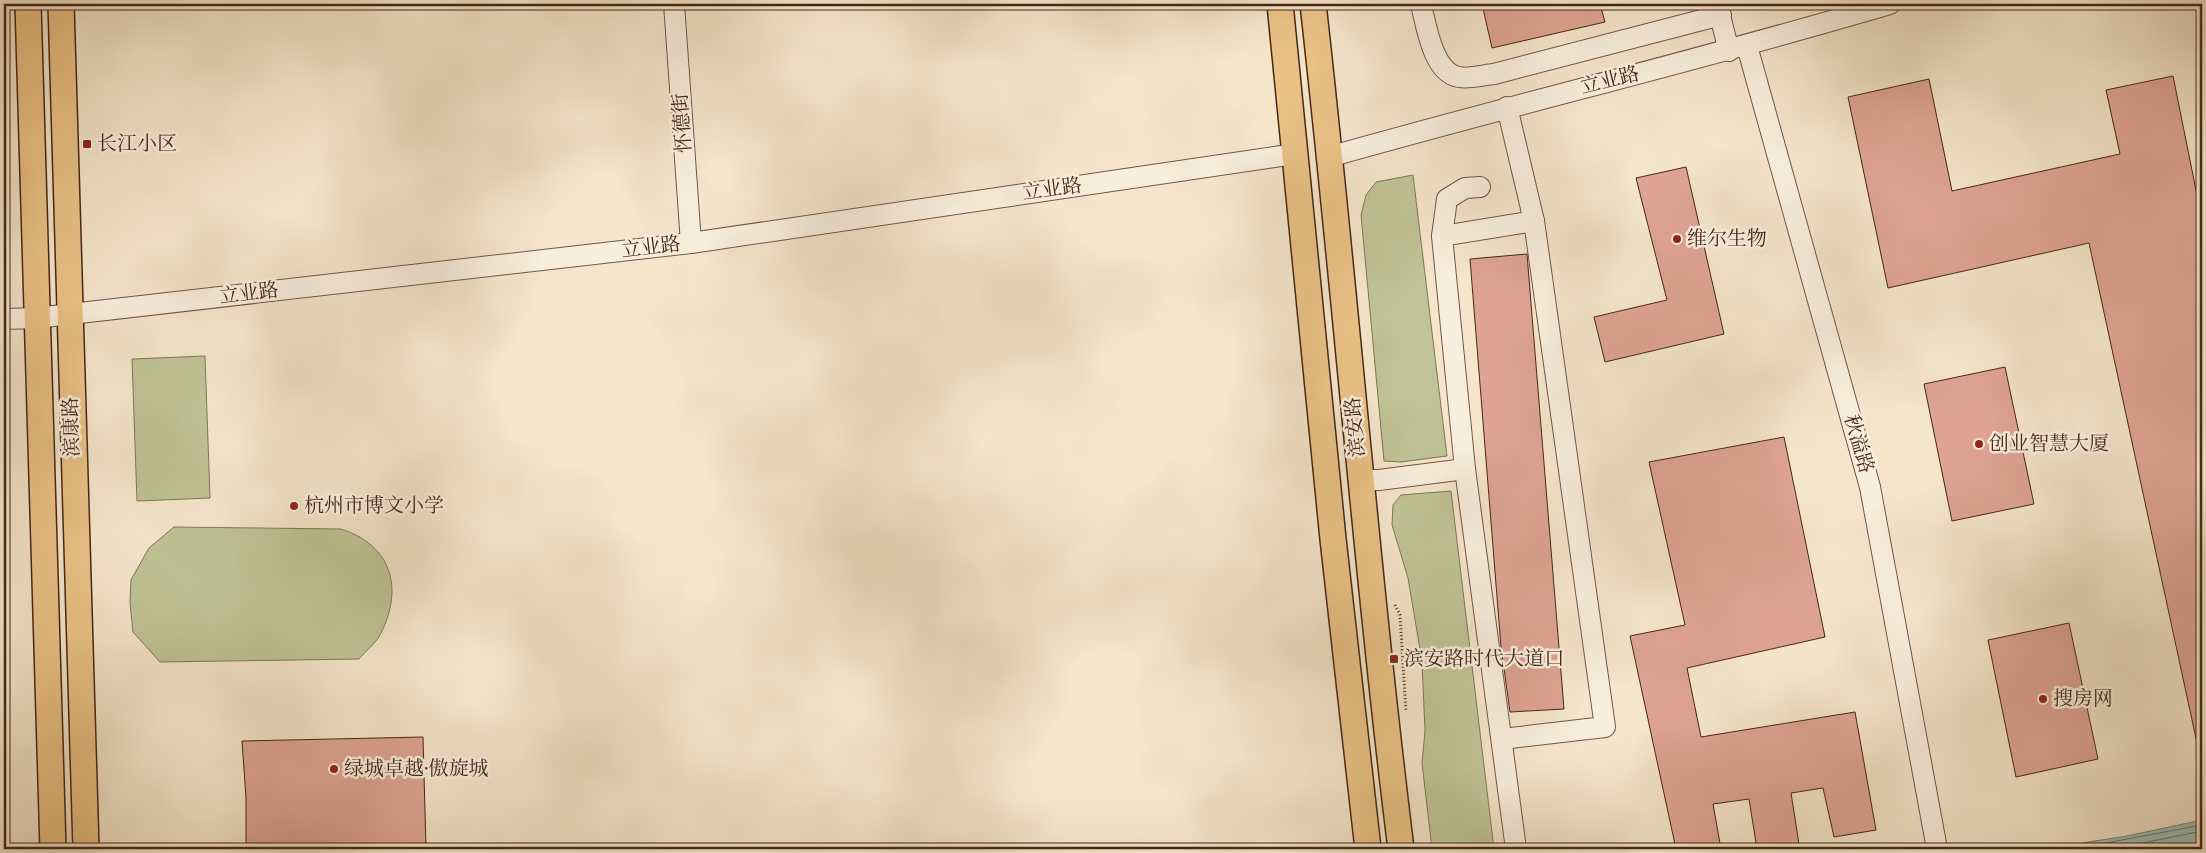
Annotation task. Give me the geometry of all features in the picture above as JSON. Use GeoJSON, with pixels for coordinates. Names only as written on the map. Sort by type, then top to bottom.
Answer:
{"type":"FeatureCollection","features":[{"type":"Feature","properties":{"kind":"main road","name":"滨康路"},"geometry":{"type":"LineString","coordinates":[[28,4],[53,849]]}},
{"type":"Feature","properties":{"kind":"main road","name":"滨康路"},"geometry":{"type":"LineString","coordinates":[[61,4],[86,849]]}},
{"type":"Feature","properties":{"kind":"main road","name":"滨安路"},"geometry":{"type":"LineString","coordinates":[[1280,4],[1333,539],[1368,849]]}},
{"type":"Feature","properties":{"kind":"main road","name":"滨安路"},"geometry":{"type":"LineString","coordinates":[[1312,4],[1401,849]]}},
{"type":"Feature","properties":{"kind":"street","name":"怀德街"},"geometry":{"type":"LineString","coordinates":[[674,4],[692,243]]}},
{"type":"Feature","properties":{"kind":"street"},"geometry":{"type":"LineString","coordinates":[[1421,4],[1437,59],[1449,73],[1460,77],[1494,74],[1719,9]]}},
{"type":"Feature","properties":{"kind":"street","name":"立业路"},"geometry":{"type":"LineString","coordinates":[[1329,157],[1506,107],[1738,48],[1890,4]]}},
{"type":"Feature","properties":{"kind":"street","name":"秋溢路"},"geometry":{"type":"LineString","coordinates":[[1719,9],[1738,48],[1870,487],[1937,849]]}},
{"type":"Feature","properties":{"kind":"street"},"geometry":{"type":"LineString","coordinates":[[1502,739],[1605,727],[1534,221],[1506,107]]}},
{"type":"Feature","properties":{"kind":"street","name":"立业路"},"geometry":{"type":"LineString","coordinates":[[4,319],[36,318],[692,243],[1296,154]]}},
{"type":"Feature","properties":{"kind":"street"},"geometry":{"type":"LineString","coordinates":[[1480,187],[1465,188],[1447,199],[1442,236],[1465,469],[1516,849]]}},
{"type":"Feature","properties":{"kind":"street"},"geometry":{"type":"LineString","coordinates":[[1442,236],[1534,221]]}},
{"type":"Feature","properties":{"kind":"street"},"geometry":{"type":"LineString","coordinates":[[1361,480],[1465,469]]}},
{"type":"Feature","properties":{"kind":"green space"},"geometry":{"type":"Polygon","coordinates":[[[1413,175],[1447,456],[1401,462],[1384,461],[1361,215],[1366,195],[1376,182],[1413,175]]]}},
{"type":"Feature","properties":{"kind":"green space"},"geometry":{"type":"Polygon","coordinates":[[[205,356],[210,498],[137,501],[132,359],[205,356]]]}},
{"type":"Feature","properties":{"kind":"green space"},"geometry":{"type":"Polygon","coordinates":[[[1451,491],[1494,849],[1432,849],[1422,763],[1425,731],[1422,661],[1408,578],[1392,525],[1393,505],[1401,495],[1451,491]]]}},
{"type":"Feature","properties":{"kind":"green space"},"geometry":{"type":"Polygon","coordinates":[[[174,527],[341,529],[358,536],[372,546],[382,557],[392,584],[388,616],[381,633],[359,659],[160,662],[133,632],[130,603],[131,580],[149,548],[174,527]]]}},
{"type":"Feature","properties":{"kind":"water"},"geometry":{"type":"Polygon","coordinates":[[[2202,820],[2202,849],[2043,849],[2127,836],[2202,820]]]}},
{"type":"Feature","properties":{"kind":"building"},"geometry":{"type":"Polygon","coordinates":[[[1482,4],[1600,4],[1605,22],[1492,48],[1482,4]]]}},
{"type":"Feature","properties":{"kind":"building"},"geometry":{"type":"Polygon","coordinates":[[[2173,76],[2202,220],[2202,742],[2197,743],[2089,243],[1888,288],[1848,97],[1929,79],[1952,191],[2120,154],[2106,90],[2173,76]]]}},
{"type":"Feature","properties":{"kind":"building","name":"维尔生物"},"geometry":{"type":"Polygon","coordinates":[[[1686,167],[1724,334],[1605,362],[1594,317],[1667,300],[1636,178],[1686,167]]]}},
{"type":"Feature","properties":{"kind":"building"},"geometry":{"type":"Polygon","coordinates":[[[1527,254],[1564,709],[1510,712],[1501,647],[1470,259],[1527,254]]]}},
{"type":"Feature","properties":{"kind":"building","name":"创业智慧大厦"},"geometry":{"type":"Polygon","coordinates":[[[2005,367],[2034,504],[1952,521],[1924,384],[2005,367]]]}},
{"type":"Feature","properties":{"kind":"building"},"geometry":{"type":"Polygon","coordinates":[[[1784,437],[1825,637],[1687,668],[1701,737],[1855,712],[1876,830],[1834,837],[1823,788],[1791,793],[1799,844],[1757,849],[1749,799],[1713,804],[1721,849],[1676,849],[1630,636],[1685,625],[1649,462],[1784,437]]]}},
{"type":"Feature","properties":{"kind":"building","name":"搜房网"},"geometry":{"type":"Polygon","coordinates":[[[2069,623],[2098,759],[2016,777],[1988,640],[2069,623]]]}},
{"type":"Feature","properties":{"kind":"building","name":"绿城卓越·傲旋城"},"geometry":{"type":"Polygon","coordinates":[[[423,737],[426,849],[246,849],[246,798],[242,741],[423,737]]]}},
{"type":"Feature","properties":{"kind":"place","name":"长江小区"},"geometry":{"type":"Point","coordinates":[87,144]}},
{"type":"Feature","properties":{"kind":"place","name":"维尔生物"},"geometry":{"type":"Point","coordinates":[1677,239]}},
{"type":"Feature","properties":{"kind":"place","name":"创业智慧大厦"},"geometry":{"type":"Point","coordinates":[1979,444]}},
{"type":"Feature","properties":{"kind":"place","name":"杭州市博文小学"},"geometry":{"type":"Point","coordinates":[294,506]}},
{"type":"Feature","properties":{"kind":"place","name":"滨安路时代大道口"},"geometry":{"type":"Point","coordinates":[1394,659]}},
{"type":"Feature","properties":{"kind":"place","name":"搜房网"},"geometry":{"type":"Point","coordinates":[2043,699]}},
{"type":"Feature","properties":{"kind":"place","name":"绿城卓越·傲旋城"},"geometry":{"type":"Point","coordinates":[334,769]}}]}
